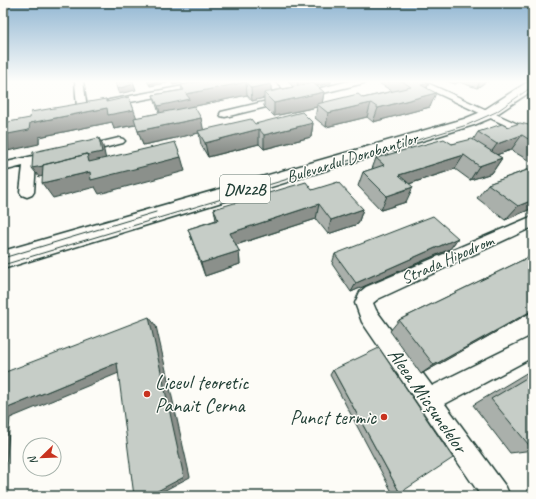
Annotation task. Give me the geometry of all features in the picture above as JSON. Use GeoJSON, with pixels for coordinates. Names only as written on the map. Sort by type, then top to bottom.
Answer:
{"type":"FeatureCollection","features":[{"type":"Feature","properties":{"kind":"main road","name":"Bulevardul Dorobanților"},"geometry":{"type":"LineString","coordinates":[[3,260],[461,124],[486,114],[501,104]]}},
{"type":"Feature","properties":{"kind":"street"},"geometry":{"type":"LineString","coordinates":[[85,104],[86,107],[101,104]]}},
{"type":"Feature","properties":{"kind":"street"},"geometry":{"type":"LineString","coordinates":[[225,114],[265,104]]}},
{"type":"Feature","properties":{"kind":"street"},"geometry":{"type":"LineString","coordinates":[[465,104],[533,135]]}},
{"type":"Feature","properties":{"kind":"street"},"geometry":{"type":"LineString","coordinates":[[3,167],[119,141]]}},
{"type":"Feature","properties":{"kind":"street"},"geometry":{"type":"LineString","coordinates":[[27,192],[30,161]]}},
{"type":"Feature","properties":{"kind":"street","name":"Strada Hipodrom"},"geometry":{"type":"LineString","coordinates":[[364,302],[366,297],[372,293],[533,220]]}},
{"type":"Feature","properties":{"kind":"street","name":"Aleea Micșunelelor"},"geometry":{"type":"LineString","coordinates":[[364,302],[364,308],[369,316],[497,496]]}},
{"type":"Feature","properties":{"kind":"street"},"geometry":{"type":"LineString","coordinates":[[429,400],[533,346]]}},
{"type":"Feature","properties":{"kind":"building"},"geometry":{"type":"Polygon","coordinates":[[[76,104],[132,104],[134,110],[108,115],[107,108],[30,123],[29,130],[3,135],[3,123],[30,118],[31,112],[76,104]]]}},
{"type":"Feature","properties":{"kind":"building"},"geometry":{"type":"Polygon","coordinates":[[[317,104],[365,104],[328,113],[317,104]]]}},
{"type":"Feature","properties":{"kind":"building"},"geometry":{"type":"Polygon","coordinates":[[[373,104],[392,104],[378,108],[373,104]]]}},
{"type":"Feature","properties":{"kind":"building"},"geometry":{"type":"Polygon","coordinates":[[[194,106],[201,118],[138,131],[134,118],[194,106]]]}},
{"type":"Feature","properties":{"kind":"building"},"geometry":{"type":"Polygon","coordinates":[[[302,112],[313,123],[264,135],[259,129],[205,143],[198,131],[251,119],[255,124],[302,112]]]}},
{"type":"Feature","properties":{"kind":"building"},"geometry":{"type":"Polygon","coordinates":[[[520,123],[533,126],[533,142],[522,135],[497,144],[478,132],[502,124],[507,127],[520,123]]]}},
{"type":"Feature","properties":{"kind":"building"},"geometry":{"type":"Polygon","coordinates":[[[99,138],[102,152],[87,154],[32,168],[33,152],[99,138]]]}},
{"type":"Feature","properties":{"kind":"building"},"geometry":{"type":"Polygon","coordinates":[[[444,139],[452,144],[472,139],[502,158],[479,166],[464,155],[399,175],[413,187],[387,196],[363,172],[384,165],[376,158],[444,139]]]}},
{"type":"Feature","properties":{"kind":"building"},"geometry":{"type":"Polygon","coordinates":[[[175,142],[181,157],[91,180],[90,172],[42,183],[43,165],[87,154],[89,162],[175,142]]]}},
{"type":"Feature","properties":{"kind":"building"},"geometry":{"type":"Polygon","coordinates":[[[533,168],[533,200],[518,206],[488,184],[533,168]]]}},
{"type":"Feature","properties":{"kind":"building"},"geometry":{"type":"Polygon","coordinates":[[[306,182],[312,190],[338,182],[363,209],[331,220],[319,204],[230,233],[239,251],[201,263],[188,229],[218,220],[214,209],[306,182]]]}},
{"type":"Feature","properties":{"kind":"building"},"geometry":{"type":"Polygon","coordinates":[[[433,216],[458,238],[356,283],[335,254],[433,216]]]}},
{"type":"Feature","properties":{"kind":"building"},"geometry":{"type":"Polygon","coordinates":[[[533,255],[533,310],[434,365],[399,320],[533,255]]]}},
{"type":"Feature","properties":{"kind":"building"},"geometry":{"type":"Polygon","coordinates":[[[149,317],[184,477],[148,496],[134,496],[117,363],[3,410],[3,373],[149,317]]]}},
{"type":"Feature","properties":{"kind":"building","name":"Punct termic"},"geometry":{"type":"Polygon","coordinates":[[[379,348],[453,458],[400,493],[333,370],[379,348]]]}},
{"type":"Feature","properties":{"kind":"building"},"geometry":{"type":"Polygon","coordinates":[[[533,374],[533,450],[491,399],[533,374]]]}},
{"type":"Feature","properties":{"kind":"tram line"},"geometry":{"type":"LineString","coordinates":[[3,265],[467,125],[496,112],[507,104]]}},
{"type":"Feature","properties":{"kind":"tram line"},"geometry":{"type":"LineString","coordinates":[[3,258],[156,212]]}},
{"type":"Feature","properties":{"kind":"place","name":"Liceul teoretic Panait Cerna"},"geometry":{"type":"Point","coordinates":[147,394]}},
{"type":"Feature","properties":{"kind":"place","name":"Punct termic"},"geometry":{"type":"Point","coordinates":[384,417]}}]}
